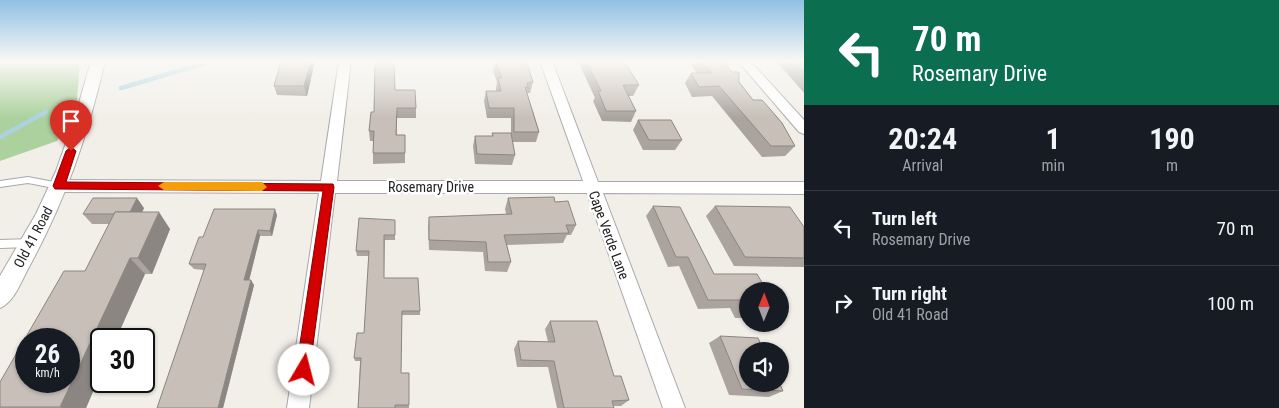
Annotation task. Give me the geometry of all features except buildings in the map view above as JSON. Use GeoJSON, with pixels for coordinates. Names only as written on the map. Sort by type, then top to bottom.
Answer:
{"type":"FeatureCollection","features":[{"type":"Feature","properties":{"kind":"street","name":"Old 41 Road"},"geometry":{"type":"LineString","coordinates":[[0,297],[59,186],[87,107],[93,80]]}},
{"type":"Feature","properties":{"kind":"street"},"geometry":{"type":"LineString","coordinates":[[298,408],[343,80]]}},
{"type":"Feature","properties":{"kind":"street","name":"Cape Verde Lane"},"geometry":{"type":"LineString","coordinates":[[553,80],[674,408]]}},
{"type":"Feature","properties":{"kind":"street"},"geometry":{"type":"LineString","coordinates":[[761,80],[804,129]]}},
{"type":"Feature","properties":{"kind":"street","name":"Rosemary Drive"},"geometry":{"type":"LineString","coordinates":[[59,186],[804,188]]}},
{"type":"Feature","properties":{"kind":"lane"},"geometry":{"type":"LineString","coordinates":[[0,184],[28,180],[59,186]]}},
{"type":"Feature","properties":{"kind":"lane"},"geometry":{"type":"LineString","coordinates":[[0,244],[30,243]]}},
{"type":"Feature","properties":{"kind":"green space"},"geometry":{"type":"Polygon","coordinates":[[[0,80],[79,80],[77,100],[57,141],[0,161],[0,80]]]}},
{"type":"Feature","properties":{"kind":"waterway"},"geometry":{"type":"LineString","coordinates":[[121,88],[148,80]]}},
{"type":"Feature","properties":{"kind":"waterway"},"geometry":{"type":"LineString","coordinates":[[0,137],[46,112]]}},
{"type":"Feature","properties":{"kind":"slow traffic"},"geometry":{"type":"LineString","coordinates":[[164,186],[262,187]]}},
{"type":"Feature","properties":{"kind":"route"},"geometry":{"type":"LineString","coordinates":[[71,151],[59,186],[329,187],[304,370]]}}]}
